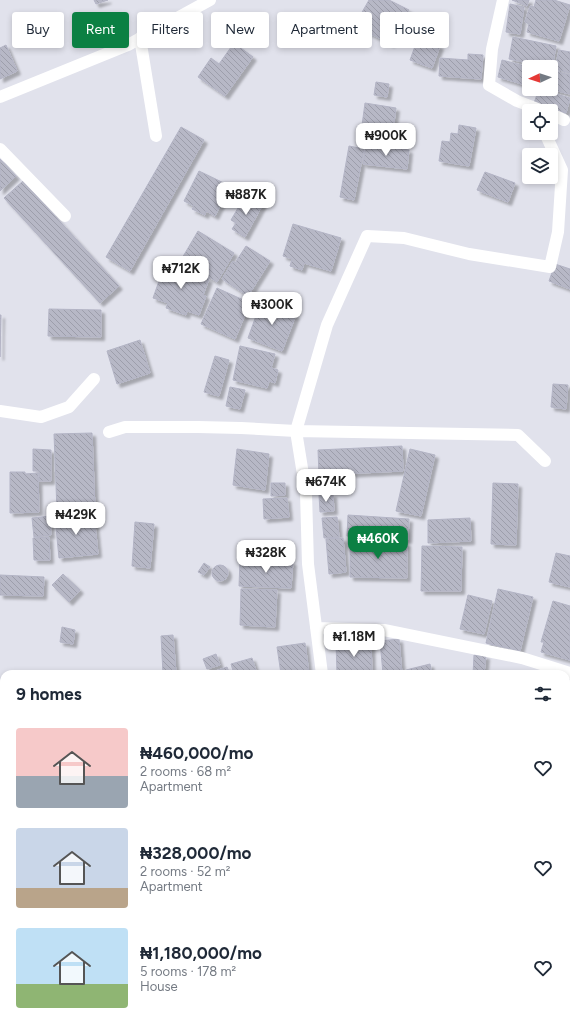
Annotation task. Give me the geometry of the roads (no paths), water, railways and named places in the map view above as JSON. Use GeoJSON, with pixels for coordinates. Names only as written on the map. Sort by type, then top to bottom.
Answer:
{"type":"FeatureCollection","features":[{"type":"Feature","properties":{"kind":"street"},"geometry":{"type":"LineString","coordinates":[[188,12],[210,0]]}},
{"type":"Feature","properties":{"kind":"street"},"geometry":{"type":"LineString","coordinates":[[503,0],[492,48],[489,85],[524,104]]}},
{"type":"Feature","properties":{"kind":"street"},"geometry":{"type":"LineString","coordinates":[[0,97],[128,45],[137,40]]}},
{"type":"Feature","properties":{"kind":"street"},"geometry":{"type":"LineString","coordinates":[[142,48],[156,136]]}},
{"type":"Feature","properties":{"kind":"street"},"geometry":{"type":"LineString","coordinates":[[558,117],[564,120]]}},
{"type":"Feature","properties":{"kind":"street"},"geometry":{"type":"LineString","coordinates":[[321,670],[308,564],[306,493],[296,431],[327,325],[367,236],[404,238],[469,254],[550,267],[558,232],[562,170],[548,140]]}},
{"type":"Feature","properties":{"kind":"street"},"geometry":{"type":"LineString","coordinates":[[0,149],[66,216]]}},
{"type":"Feature","properties":{"kind":"street"},"geometry":{"type":"LineString","coordinates":[[0,411],[41,417],[69,407],[94,379]]}},
{"type":"Feature","properties":{"kind":"street"},"geometry":{"type":"LineString","coordinates":[[109,432],[125,427],[241,428],[296,431],[518,435],[545,461]]}},
{"type":"Feature","properties":{"kind":"street"},"geometry":{"type":"LineString","coordinates":[[316,628],[384,630],[522,658],[560,670]]}}]}
